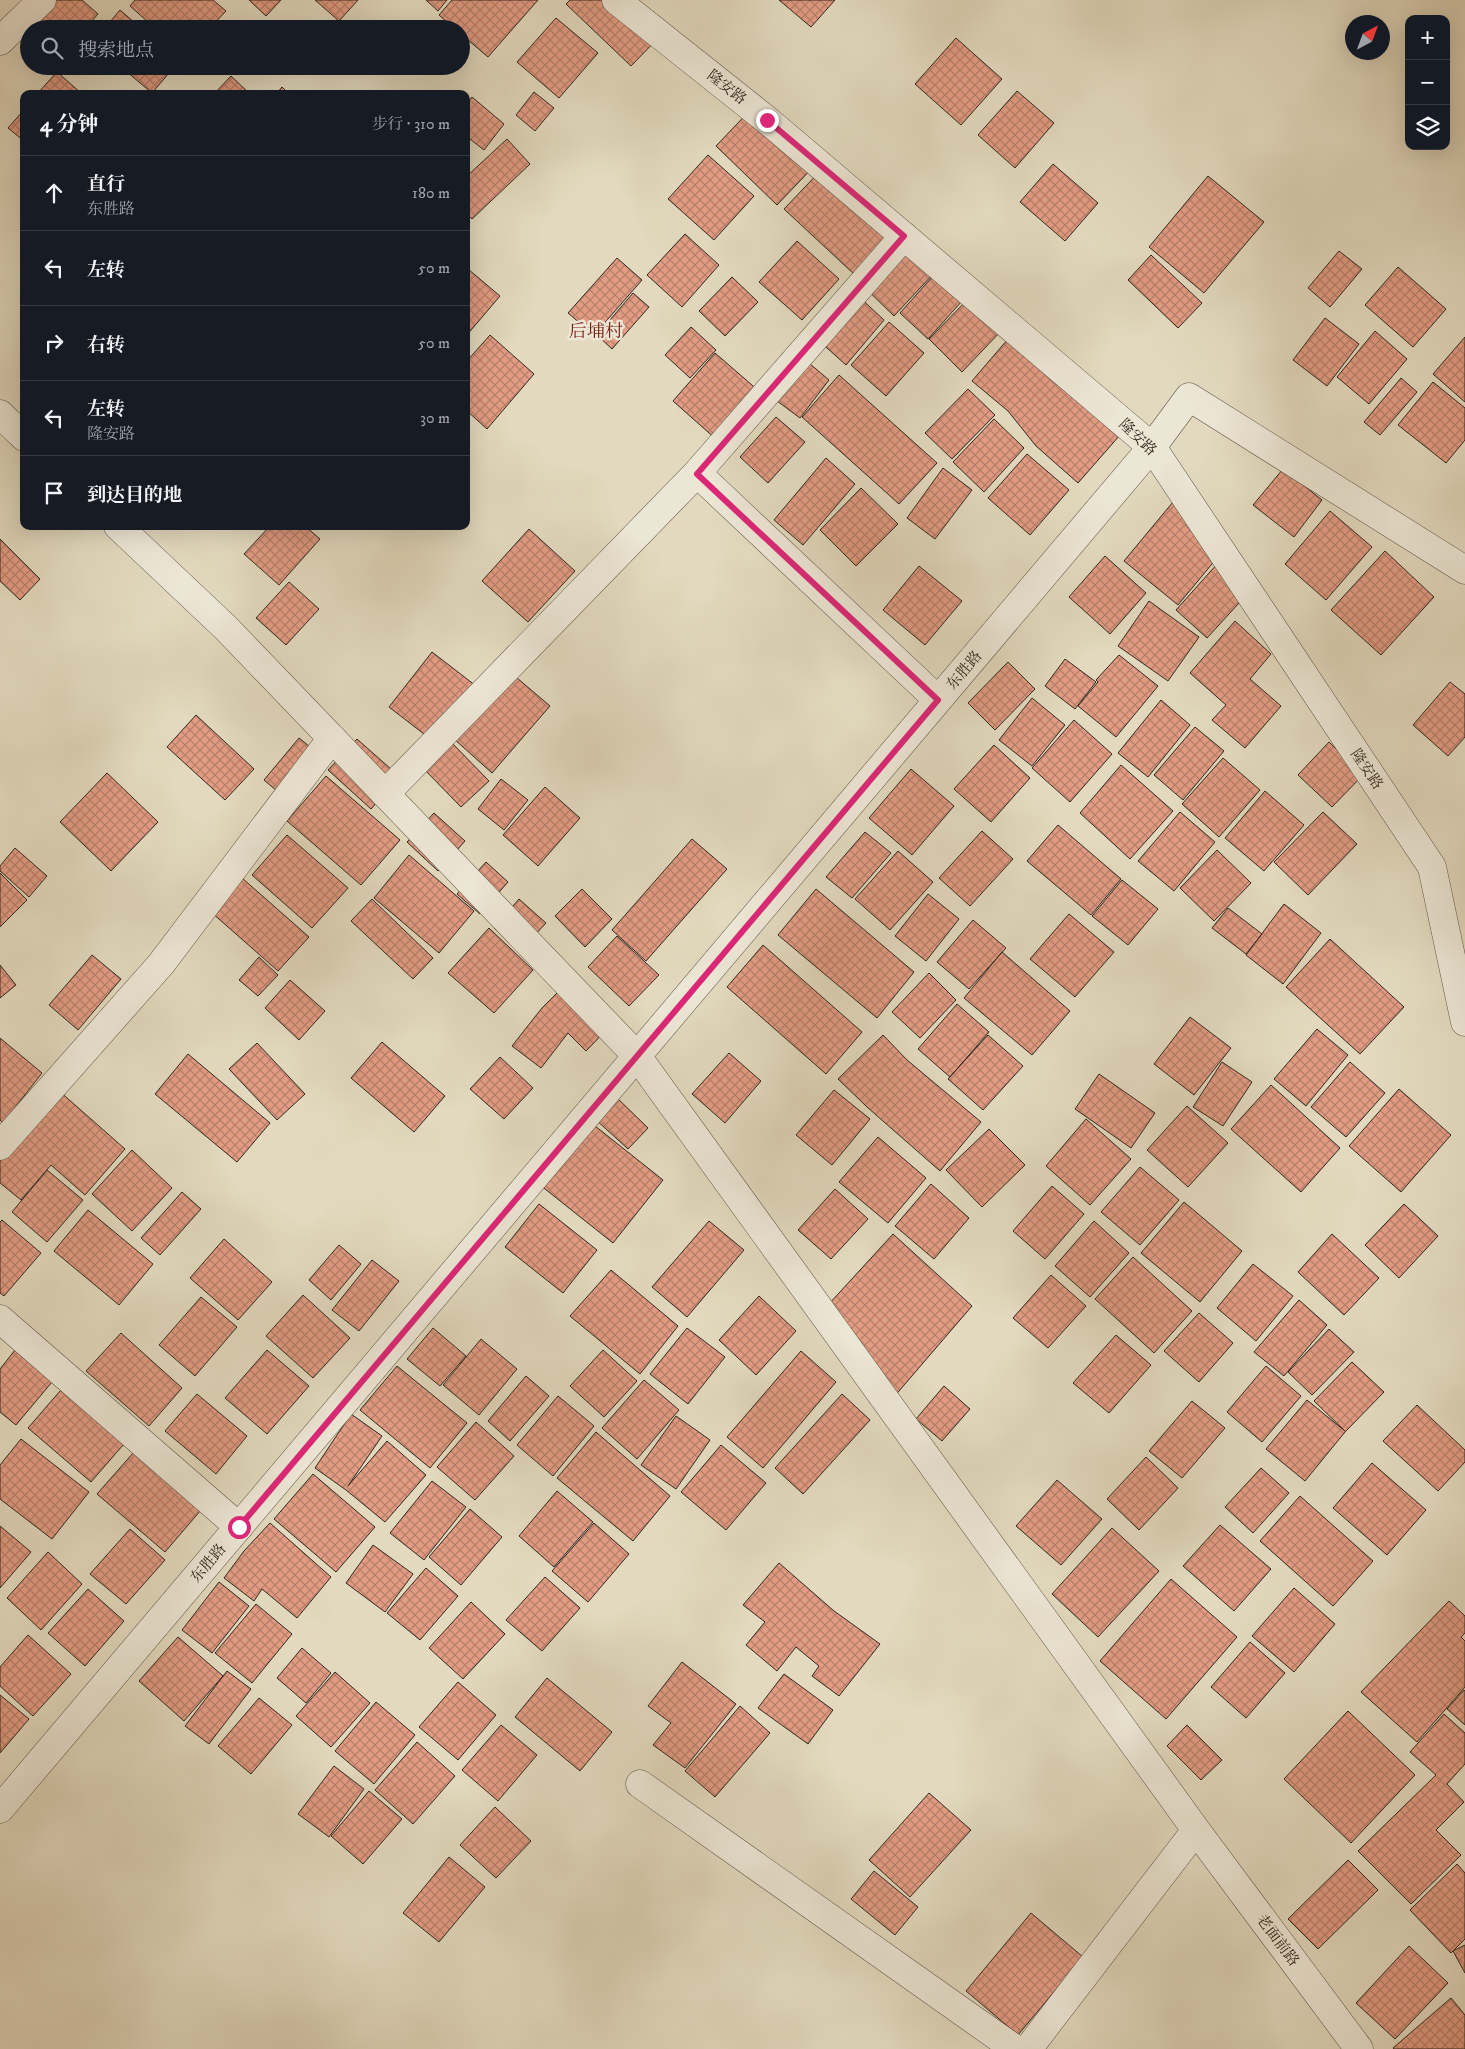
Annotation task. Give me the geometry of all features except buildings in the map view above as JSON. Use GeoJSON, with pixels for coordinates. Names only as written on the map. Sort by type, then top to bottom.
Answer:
{"type":"FeatureCollection","features":[{"type":"Feature","properties":{"kind":"street"},"geometry":{"type":"LineString","coordinates":[[22,20],[42,0]]}},
{"type":"Feature","properties":{"kind":"street","name":"隆安路"},"geometry":{"type":"LineString","coordinates":[[616,0],[767,120],[1152,447],[1432,867],[1465,1022]]}},
{"type":"Feature","properties":{"kind":"street"},"geometry":{"type":"LineString","coordinates":[[0,41],[20,21]]}},
{"type":"Feature","properties":{"kind":"street"},"geometry":{"type":"LineString","coordinates":[[385,794],[697,474],[904,236]]}},
{"type":"Feature","properties":{"kind":"street","name":"东胜路"},"geometry":{"type":"LineString","coordinates":[[0,1809],[1152,447],[1189,397],[1465,570]]}},
{"type":"Feature","properties":{"kind":"street"},"geometry":{"type":"LineString","coordinates":[[0,414],[20,433]]}},
{"type":"Feature","properties":{"kind":"street"},"geometry":{"type":"LineString","coordinates":[[697,474],[938,700]]}},
{"type":"Feature","properties":{"kind":"street","name":"老面前路"},"geometry":{"type":"LineString","coordinates":[[122,530],[226,628],[637,1056],[1196,1830],[1360,2049]]}},
{"type":"Feature","properties":{"kind":"street"},"geometry":{"type":"LineString","coordinates":[[0,1146],[162,964],[332,738]]}},
{"type":"Feature","properties":{"kind":"street"},"geometry":{"type":"LineString","coordinates":[[0,1319],[239,1527]]}},
{"type":"Feature","properties":{"kind":"street"},"geometry":{"type":"LineString","coordinates":[[640,1784],[1015,2049]]}},
{"type":"Feature","properties":{"kind":"street"},"geometry":{"type":"LineString","coordinates":[[1028,2049],[1196,1830]]}},
{"type":"Feature","properties":{"kind":"district","name":"后埔村"},"geometry":{"type":"Point","coordinates":[596,331]}},
{"type":"Feature","properties":{"kind":"route"},"geometry":{"type":"LineString","coordinates":[[239,1527],[938,700],[697,474],[904,236],[767,120]]}}]}
